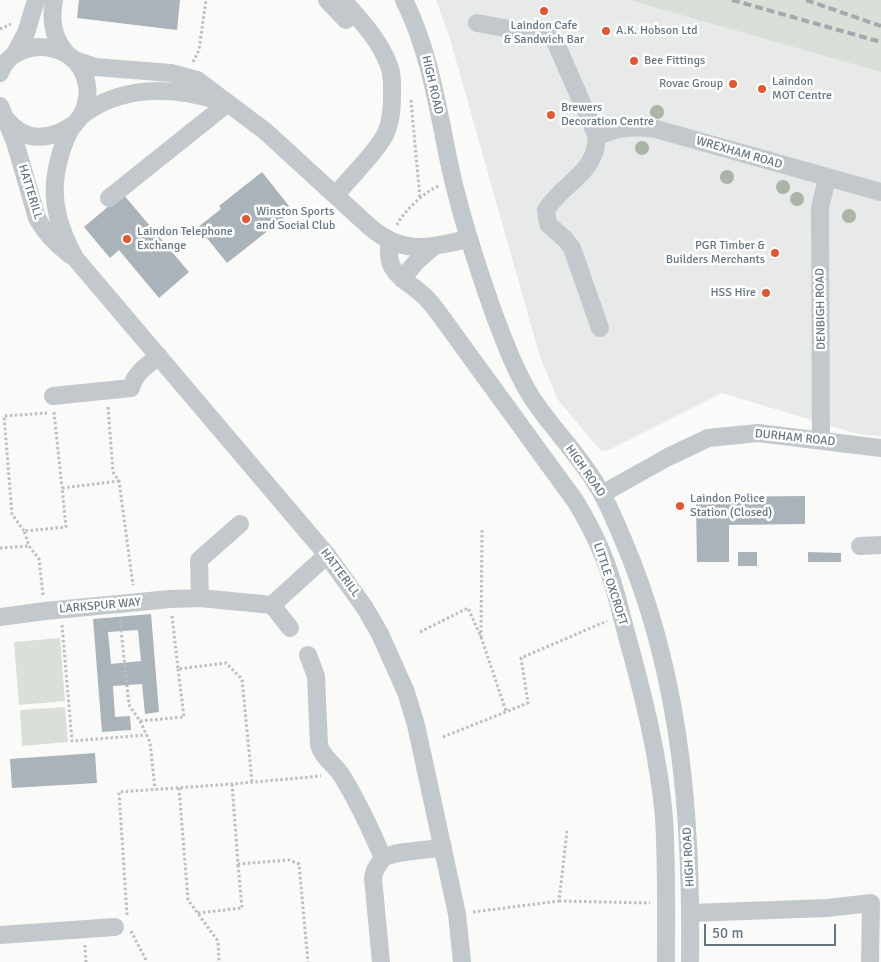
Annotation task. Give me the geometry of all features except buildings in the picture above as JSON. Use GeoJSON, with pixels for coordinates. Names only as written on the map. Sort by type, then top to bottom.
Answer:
{"type":"FeatureCollection","features":[{"type":"Feature","properties":{"kind":"street"},"geometry":{"type":"LineString","coordinates":[[0,73],[7,54],[26,33],[36,0]]}},
{"type":"Feature","properties":{"kind":"street","name":"HATTERILL"},"geometry":{"type":"LineString","coordinates":[[54,0],[52,12],[55,37],[83,71],[87,82],[86,102],[77,121],[68,132],[58,161],[54,199],[60,227],[75,258]]}},
{"type":"Feature","properties":{"kind":"street"},"geometry":{"type":"LineString","coordinates":[[327,0],[348,22],[363,43],[392,95]]}},
{"type":"Feature","properties":{"kind":"street"},"geometry":{"type":"LineString","coordinates":[[336,195],[385,134],[391,115],[392,95],[390,70],[384,54],[343,0]]}},
{"type":"Feature","properties":{"kind":"street","name":"HIGH ROAD"},"geometry":{"type":"LineString","coordinates":[[407,6],[421,41],[431,74],[451,170],[469,239],[495,317],[524,384],[602,494],[619,529],[644,594],[658,638],[675,714],[690,845],[690,962]]}},
{"type":"Feature","properties":{"kind":"street"},"geometry":{"type":"LineString","coordinates":[[477,23],[547,36],[555,41],[597,137],[594,153],[584,171],[552,200],[546,210],[548,224],[565,238],[572,248],[600,328]]}},
{"type":"Feature","properties":{"kind":"street"},"geometry":{"type":"LineString","coordinates":[[7,54],[40,47],[59,50],[96,67],[171,73],[190,77],[207,87],[265,131],[371,228],[390,242],[415,247],[434,246],[469,239]]}},
{"type":"Feature","properties":{"kind":"street"},"geometry":{"type":"LineString","coordinates":[[77,121],[98,105],[110,100],[148,91],[166,90],[187,93],[206,96],[228,103]]}},
{"type":"Feature","properties":{"kind":"street"},"geometry":{"type":"LineString","coordinates":[[109,198],[228,103]]}},
{"type":"Feature","properties":{"kind":"street","name":"HATTERILL"},"geometry":{"type":"LineString","coordinates":[[2,110],[16,129],[33,136],[55,136],[77,121]]}},
{"type":"Feature","properties":{"kind":"street","name":"HATTERILL"},"geometry":{"type":"LineString","coordinates":[[2,110],[15,142],[37,218],[42,228],[51,239],[75,258],[159,356],[328,555],[366,608],[393,661],[406,692],[426,765],[458,914],[462,962]]}},
{"type":"Feature","properties":{"kind":"street","name":"WREXHAM ROAD"},"geometry":{"type":"LineString","coordinates":[[597,137],[609,131],[636,126],[656,129],[881,192]]}},
{"type":"Feature","properties":{"kind":"street","name":"DENBIGH ROAD"},"geometry":{"type":"LineString","coordinates":[[821,441],[820,208],[827,178]]}},
{"type":"Feature","properties":{"kind":"street","name":"LITTLE OXCROFT"},"geometry":{"type":"LineString","coordinates":[[390,242],[389,260],[392,268],[402,279],[430,302],[576,502],[603,554],[648,720],[664,816],[666,962]]}},
{"type":"Feature","properties":{"kind":"street"},"geometry":{"type":"LineString","coordinates":[[402,279],[417,261],[434,246]]}},
{"type":"Feature","properties":{"kind":"street"},"geometry":{"type":"LineString","coordinates":[[54,404],[107,390],[131,388],[133,380],[142,368],[159,356]]}},
{"type":"Feature","properties":{"kind":"street","name":"DURHAM ROAD"},"geometry":{"type":"LineString","coordinates":[[602,494],[668,457],[708,438],[758,433],[881,448]]}},
{"type":"Feature","properties":{"kind":"street"},"geometry":{"type":"LineString","coordinates":[[200,598],[199,560],[240,524]]}},
{"type":"Feature","properties":{"kind":"street"},"geometry":{"type":"LineString","coordinates":[[860,546],[881,545]]}},
{"type":"Feature","properties":{"kind":"street"},"geometry":{"type":"LineString","coordinates":[[290,628],[272,605],[328,555]]}},
{"type":"Feature","properties":{"kind":"street","name":"LARKSPUR WAY"},"geometry":{"type":"LineString","coordinates":[[0,617],[170,599],[200,598],[272,605]]}},
{"type":"Feature","properties":{"kind":"street"},"geometry":{"type":"LineString","coordinates":[[308,655],[316,676],[319,745],[321,752],[341,774],[383,858]]}},
{"type":"Feature","properties":{"kind":"street"},"geometry":{"type":"LineString","coordinates":[[381,962],[373,878],[374,870],[383,858],[394,853],[429,850],[443,846]]}},
{"type":"Feature","properties":{"kind":"street"},"geometry":{"type":"LineString","coordinates":[[691,913],[827,908],[871,903],[870,962]]}},
{"type":"Feature","properties":{"kind":"street"},"geometry":{"type":"LineString","coordinates":[[0,935],[122,926]]}},
{"type":"Feature","properties":{"kind":"path"},"geometry":{"type":"LineString","coordinates":[[193,64],[199,50],[206,0]]}},
{"type":"Feature","properties":{"kind":"path"},"geometry":{"type":"LineString","coordinates":[[390,242],[401,215],[436,187]]}},
{"type":"Feature","properties":{"kind":"path"},"geometry":{"type":"LineString","coordinates":[[107,390],[114,472],[119,481],[126,603],[129,705],[140,721],[150,742],[155,789]]}},
{"type":"Feature","properties":{"kind":"path"},"geometry":{"type":"LineString","coordinates":[[24,531],[66,527],[54,404],[2,416],[12,514],[24,531],[30,546],[39,559],[53,610],[72,741],[146,736]]}},
{"type":"Feature","properties":{"kind":"path"},"geometry":{"type":"LineString","coordinates":[[62,488],[119,481]]}},
{"type":"Feature","properties":{"kind":"path"},"geometry":{"type":"LineString","coordinates":[[481,637],[482,529]]}},
{"type":"Feature","properties":{"kind":"path"},"geometry":{"type":"LineString","coordinates":[[0,548],[30,546]]}},
{"type":"Feature","properties":{"kind":"path"},"geometry":{"type":"LineString","coordinates":[[140,721],[184,717],[170,599]]}},
{"type":"Feature","properties":{"kind":"path"},"geometry":{"type":"LineString","coordinates":[[420,632],[468,608],[481,637],[506,711]]}},
{"type":"Feature","properties":{"kind":"path"},"geometry":{"type":"LineString","coordinates":[[443,736],[528,703],[521,658],[621,615]]}},
{"type":"Feature","properties":{"kind":"path"},"geometry":{"type":"LineString","coordinates":[[178,669],[226,663],[242,679],[252,782]]}},
{"type":"Feature","properties":{"kind":"path"},"geometry":{"type":"LineString","coordinates":[[147,962],[122,926],[118,792],[341,774]]}},
{"type":"Feature","properties":{"kind":"path"},"geometry":{"type":"LineString","coordinates":[[198,914],[242,908],[232,784]]}},
{"type":"Feature","properties":{"kind":"path"},"geometry":{"type":"LineString","coordinates":[[179,788],[188,900],[218,942],[219,962]]}},
{"type":"Feature","properties":{"kind":"path"},"geometry":{"type":"LineString","coordinates":[[559,901],[567,831]]}},
{"type":"Feature","properties":{"kind":"path"},"geometry":{"type":"LineString","coordinates":[[238,864],[290,860],[299,864],[308,962]]}},
{"type":"Feature","properties":{"kind":"path"},"geometry":{"type":"LineString","coordinates":[[458,914],[559,901],[666,903]]}},
{"type":"Feature","properties":{"kind":"shaded area"},"geometry":{"type":"Polygon","coordinates":[[[436,0],[643,0],[881,69],[881,436],[858,434],[722,393],[607,451],[600,450],[558,400],[540,357],[450,39],[436,0]]]}},
{"type":"Feature","properties":{"kind":"shaded area"},"geometry":{"type":"Polygon","coordinates":[[[631,0],[881,0],[881,72],[647,5],[631,0]]]}},
{"type":"Feature","properties":{"kind":"shaded area"},"geometry":{"type":"Polygon","coordinates":[[[60,638],[65,701],[19,705],[14,642],[60,638]]]}},
{"type":"Feature","properties":{"kind":"shaded area"},"geometry":{"type":"Polygon","coordinates":[[[65,707],[68,742],[22,746],[20,710],[65,707]]]}},
{"type":"Feature","properties":{"kind":"railway"},"geometry":{"type":"LineString","coordinates":[[732,0],[881,42]]}},
{"type":"Feature","properties":{"kind":"railway"},"geometry":{"type":"LineString","coordinates":[[806,0],[881,26]]}},
{"type":"Feature","properties":{"kind":"place","name":"Laindon Cafe & Sandwich Bar"},"geometry":{"type":"Point","coordinates":[544,11]}},
{"type":"Feature","properties":{"kind":"place","name":"A.K. Hobson Ltd"},"geometry":{"type":"Point","coordinates":[606,31]}},
{"type":"Feature","properties":{"kind":"place","name":"Bee Fittings"},"geometry":{"type":"Point","coordinates":[634,61]}},
{"type":"Feature","properties":{"kind":"place","name":"Rovac Group"},"geometry":{"type":"Point","coordinates":[733,84]}},
{"type":"Feature","properties":{"kind":"place","name":"Laindon MOT Centre"},"geometry":{"type":"Point","coordinates":[762,89]}},
{"type":"Feature","properties":{"kind":"place","name":"Brewers Decoration Centre"},"geometry":{"type":"Point","coordinates":[551,115]}},
{"type":"Feature","properties":{"kind":"place","name":"Winston Sports and Social Club"},"geometry":{"type":"Point","coordinates":[246,219]}},
{"type":"Feature","properties":{"kind":"place","name":"Laindon Telephone Exchange"},"geometry":{"type":"Point","coordinates":[127,239]}},
{"type":"Feature","properties":{"kind":"place","name":"PGR Timber & Builders Merchants"},"geometry":{"type":"Point","coordinates":[775,253]}},
{"type":"Feature","properties":{"kind":"place","name":"HSS Hire"},"geometry":{"type":"Point","coordinates":[766,293]}},
{"type":"Feature","properties":{"kind":"place","name":"Laindon Police Station (Closed)"},"geometry":{"type":"Point","coordinates":[680,506]}}]}
